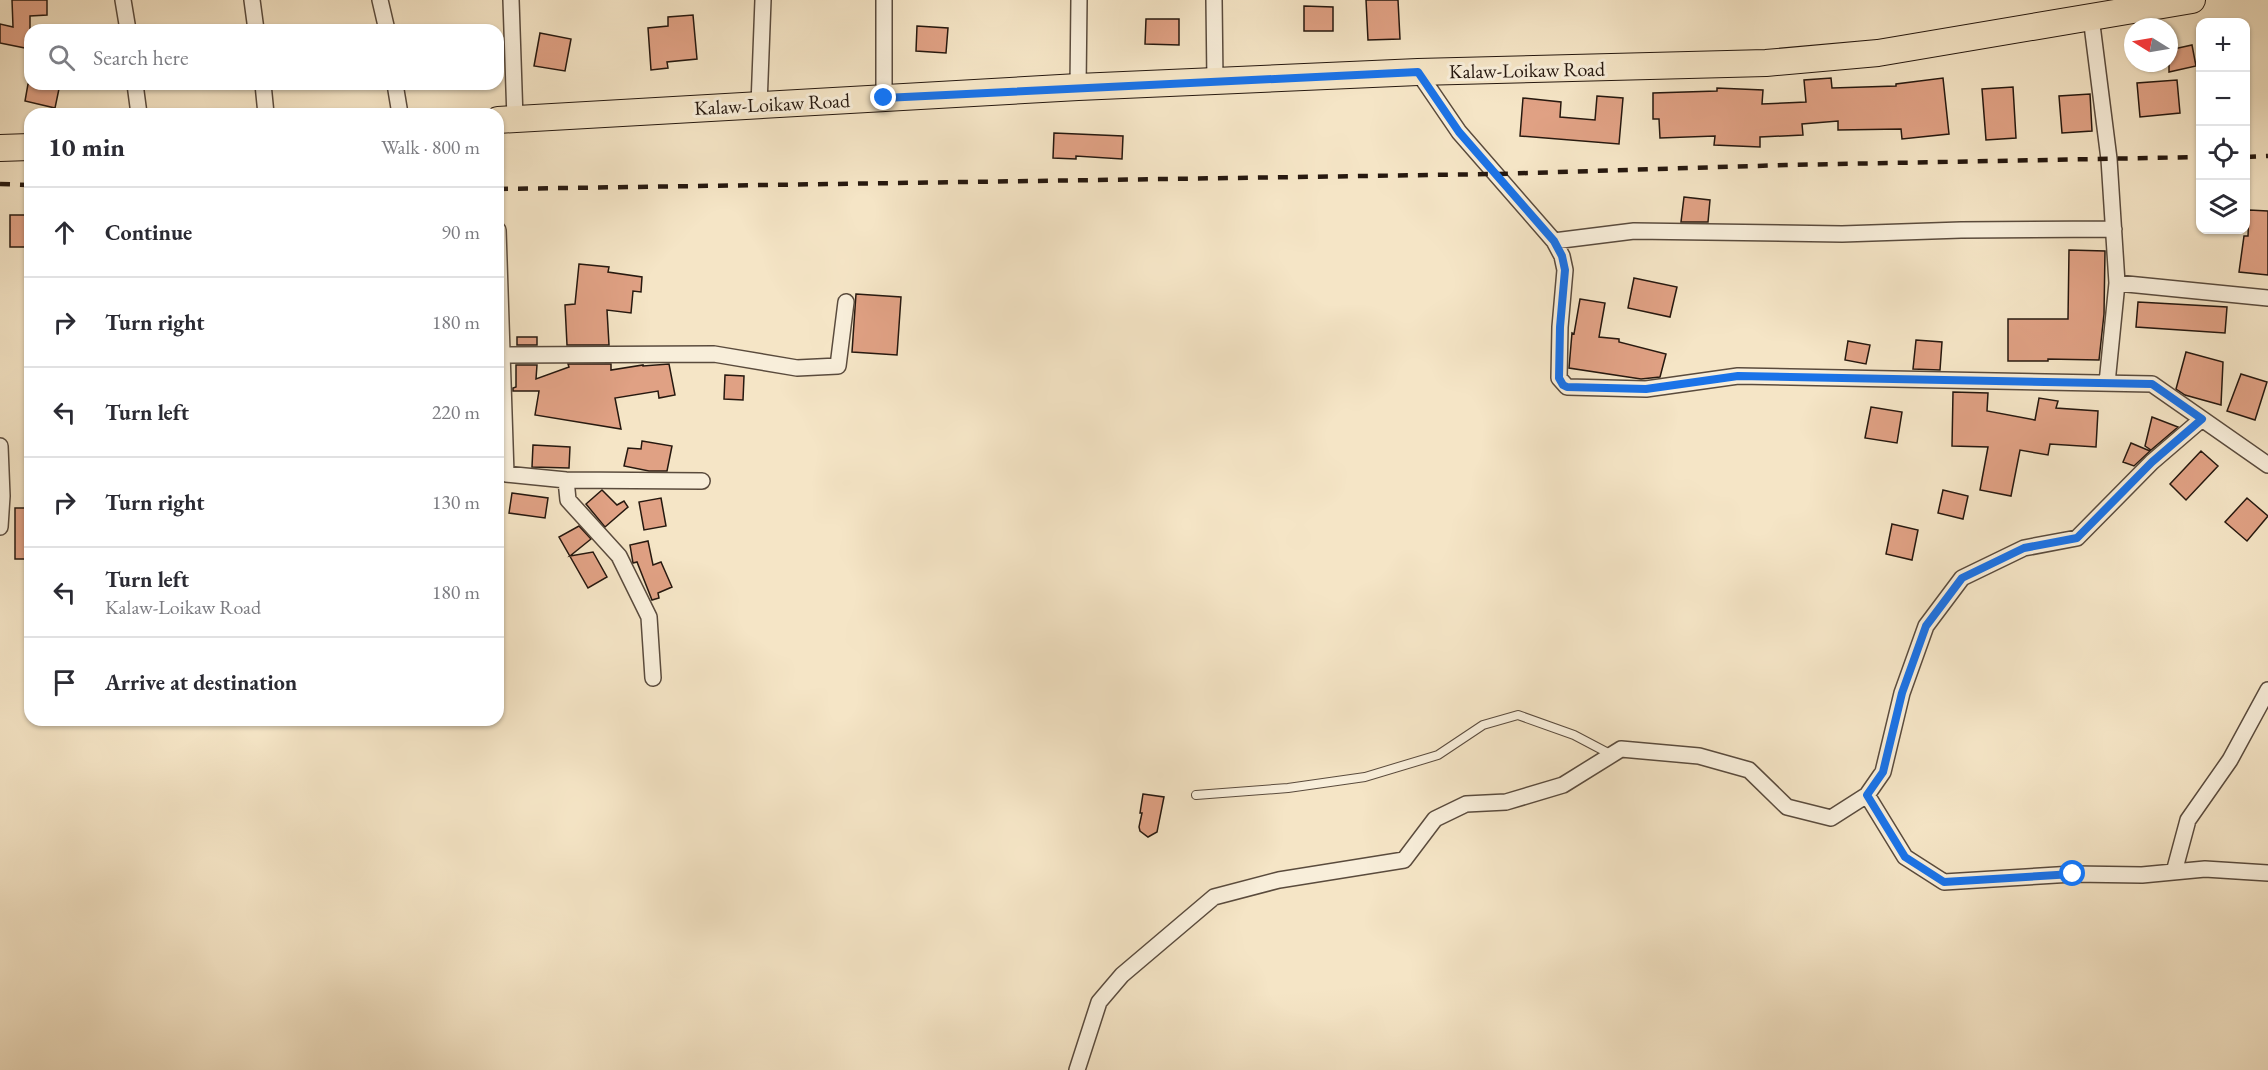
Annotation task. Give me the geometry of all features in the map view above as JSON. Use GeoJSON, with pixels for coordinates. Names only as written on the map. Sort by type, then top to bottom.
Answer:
{"type":"FeatureCollection","features":[{"type":"Feature","properties":{"kind":"main road","name":"Kalaw-Loikaw Road"},"geometry":{"type":"LineString","coordinates":[[507,119],[1078,87],[1418,72],[1766,63],[1878,53],[2192,0]]}},
{"type":"Feature","properties":{"kind":"main road"},"geometry":{"type":"LineString","coordinates":[[0,148],[24,147]]}},
{"type":"Feature","properties":{"kind":"street"},"geometry":{"type":"LineString","coordinates":[[123,0],[127,24]]}},
{"type":"Feature","properties":{"kind":"street"},"geometry":{"type":"LineString","coordinates":[[252,0],[255,24]]}},
{"type":"Feature","properties":{"kind":"street"},"geometry":{"type":"LineString","coordinates":[[380,0],[386,24]]}},
{"type":"Feature","properties":{"kind":"street"},"geometry":{"type":"LineString","coordinates":[[507,119],[511,0]]}},
{"type":"Feature","properties":{"kind":"street"},"geometry":{"type":"LineString","coordinates":[[759,105],[763,0]]}},
{"type":"Feature","properties":{"kind":"street"},"geometry":{"type":"LineString","coordinates":[[884,0],[884,98]]}},
{"type":"Feature","properties":{"kind":"street"},"geometry":{"type":"LineString","coordinates":[[1078,87],[1079,0]]}},
{"type":"Feature","properties":{"kind":"street"},"geometry":{"type":"LineString","coordinates":[[1215,0],[1215,81]]}},
{"type":"Feature","properties":{"kind":"street"},"geometry":{"type":"LineString","coordinates":[[2091,17],[2109,159],[2117,283],[2107,383]]}},
{"type":"Feature","properties":{"kind":"street"},"geometry":{"type":"LineString","coordinates":[[1418,72],[1459,132],[1554,241],[1562,256],[1565,270],[1560,327],[1559,378],[1567,387],[1646,389],[1738,376],[2152,384],[2268,465]]}},
{"type":"Feature","properties":{"kind":"street"},"geometry":{"type":"LineString","coordinates":[[136,90],[138,108]]}},
{"type":"Feature","properties":{"kind":"street"},"geometry":{"type":"LineString","coordinates":[[263,90],[265,108]]}},
{"type":"Feature","properties":{"kind":"street"},"geometry":{"type":"LineString","coordinates":[[396,90],[399,108]]}},
{"type":"Feature","properties":{"kind":"street"},"geometry":{"type":"LineString","coordinates":[[1554,241],[1634,231],[1842,234],[1961,230],[2114,229]]}},
{"type":"Feature","properties":{"kind":"street"},"geometry":{"type":"LineString","coordinates":[[2117,283],[2268,298]]}},
{"type":"Feature","properties":{"kind":"street"},"geometry":{"type":"LineString","coordinates":[[504,355],[714,354],[797,368],[838,366],[846,302]]}},
{"type":"Feature","properties":{"kind":"street"},"geometry":{"type":"LineString","coordinates":[[1077,1070],[1099,1002],[1122,975],[1214,897],[1279,880],[1404,860],[1435,819],[1466,804],[1506,802],[1563,785],[1621,749],[1699,756],[1749,770],[1787,807],[1831,818],[1867,795],[1883,772],[1902,693],[1926,626],[1962,578],[2024,548],[2077,538],[2152,462],[2202,419]]}},
{"type":"Feature","properties":{"kind":"street"},"geometry":{"type":"LineString","coordinates":[[504,426],[506,474],[566,480],[702,481]]}},
{"type":"Feature","properties":{"kind":"street"},"geometry":{"type":"LineString","coordinates":[[0,446],[0,527]]}},
{"type":"Feature","properties":{"kind":"street"},"geometry":{"type":"LineString","coordinates":[[566,480],[568,500],[619,556],[649,617],[653,678]]}},
{"type":"Feature","properties":{"kind":"street"},"geometry":{"type":"LineString","coordinates":[[2174,872],[2188,820],[2230,760],[2268,690]]}},
{"type":"Feature","properties":{"kind":"street"},"geometry":{"type":"LineString","coordinates":[[1867,795],[1905,857],[1944,882],[2073,874],[2142,875],[2205,869],[2268,873]]}},
{"type":"Feature","properties":{"kind":"lane"},"geometry":{"type":"LineString","coordinates":[[1196,795],[1288,788],[1365,777],[1438,755],[1483,725],[1518,715],[1574,735],[1612,755]]}},
{"type":"Feature","properties":{"kind":"building"},"geometry":{"type":"Polygon","coordinates":[[[12,0],[47,0],[47,15],[30,16],[30,24],[24,24],[24,48],[0,43],[0,24],[13,27],[12,0]]]}},
{"type":"Feature","properties":{"kind":"building"},"geometry":{"type":"Polygon","coordinates":[[[1366,0],[1398,0],[1400,39],[1368,40],[1366,0]]]}},
{"type":"Feature","properties":{"kind":"building"},"geometry":{"type":"Polygon","coordinates":[[[1304,6],[1333,7],[1333,31],[1304,31],[1304,6]]]}},
{"type":"Feature","properties":{"kind":"building"},"geometry":{"type":"Polygon","coordinates":[[[693,15],[697,59],[667,62],[668,68],[651,70],[648,28],[668,26],[668,17],[693,15]]]}},
{"type":"Feature","properties":{"kind":"building"},"geometry":{"type":"Polygon","coordinates":[[[1146,19],[1179,19],[1179,45],[1145,44],[1146,19]]]}},
{"type":"Feature","properties":{"kind":"building"},"geometry":{"type":"Polygon","coordinates":[[[917,26],[948,28],[946,53],[916,51],[917,26]]]}},
{"type":"Feature","properties":{"kind":"building"},"geometry":{"type":"Polygon","coordinates":[[[540,33],[571,39],[565,71],[534,66],[540,33]]]}},
{"type":"Feature","properties":{"kind":"building"},"geometry":{"type":"Polygon","coordinates":[[[2192,45],[2196,66],[2178,70],[2178,48],[2192,45]]]}},
{"type":"Feature","properties":{"kind":"building"},"geometry":{"type":"Polygon","coordinates":[[[1831,78],[1832,88],[1896,86],[1896,84],[1943,78],[1949,134],[1902,139],[1901,129],[1838,130],[1838,121],[1802,124],[1803,135],[1760,137],[1760,147],[1714,145],[1715,136],[1660,138],[1659,119],[1653,119],[1653,93],[1717,91],[1717,88],[1763,90],[1762,104],[1806,102],[1804,80],[1831,78]]]}},
{"type":"Feature","properties":{"kind":"building"},"geometry":{"type":"Polygon","coordinates":[[[2177,80],[2180,113],[2140,117],[2137,83],[2177,80]]]}},
{"type":"Feature","properties":{"kind":"building"},"geometry":{"type":"Polygon","coordinates":[[[2013,87],[2016,138],[1986,140],[1982,89],[2013,87]]]}},
{"type":"Feature","properties":{"kind":"building"},"geometry":{"type":"Polygon","coordinates":[[[27,90],[59,90],[55,108],[25,101],[27,90]]]}},
{"type":"Feature","properties":{"kind":"building"},"geometry":{"type":"Polygon","coordinates":[[[2090,94],[2092,131],[2062,133],[2059,96],[2090,94]]]}},
{"type":"Feature","properties":{"kind":"building"},"geometry":{"type":"Polygon","coordinates":[[[1597,96],[1623,98],[1619,144],[1520,136],[1523,98],[1561,102],[1560,117],[1595,120],[1597,96]]]}},
{"type":"Feature","properties":{"kind":"building"},"geometry":{"type":"Polygon","coordinates":[[[1054,133],[1123,136],[1122,159],[1076,156],[1076,159],[1053,158],[1054,133]]]}},
{"type":"Feature","properties":{"kind":"building"},"geometry":{"type":"Polygon","coordinates":[[[1684,197],[1710,200],[1708,222],[1681,222],[1684,197]]]}},
{"type":"Feature","properties":{"kind":"building"},"geometry":{"type":"Polygon","coordinates":[[[2250,210],[2268,211],[2268,275],[2239,272],[2244,236],[2250,234],[2250,210]]]}},
{"type":"Feature","properties":{"kind":"building"},"geometry":{"type":"Polygon","coordinates":[[[10,215],[24,215],[24,247],[10,247],[10,215]]]}},
{"type":"Feature","properties":{"kind":"building"},"geometry":{"type":"Polygon","coordinates":[[[2069,250],[2105,251],[2104,314],[2099,360],[2008,361],[2008,319],[2068,319],[2069,250]]]}},
{"type":"Feature","properties":{"kind":"building"},"geometry":{"type":"Polygon","coordinates":[[[579,264],[609,267],[608,272],[642,277],[641,292],[633,291],[631,313],[607,310],[609,345],[567,345],[565,305],[575,304],[579,264]]]}},
{"type":"Feature","properties":{"kind":"building"},"geometry":{"type":"Polygon","coordinates":[[[1634,278],[1677,287],[1670,317],[1628,308],[1634,278]]]}},
{"type":"Feature","properties":{"kind":"building"},"geometry":{"type":"Polygon","coordinates":[[[856,294],[901,297],[897,355],[852,352],[856,294]]]}},
{"type":"Feature","properties":{"kind":"building"},"geometry":{"type":"Polygon","coordinates":[[[1580,299],[1605,303],[1599,337],[1619,339],[1619,342],[1666,354],[1660,377],[1641,379],[1569,368],[1572,333],[1574,334],[1580,299]]]}},
{"type":"Feature","properties":{"kind":"building"},"geometry":{"type":"Polygon","coordinates":[[[2138,302],[2227,307],[2225,333],[2136,327],[2138,302]]]}},
{"type":"Feature","properties":{"kind":"building"},"geometry":{"type":"Polygon","coordinates":[[[517,337],[537,337],[537,345],[517,345],[517,337]]]}},
{"type":"Feature","properties":{"kind":"building"},"geometry":{"type":"Polygon","coordinates":[[[1916,340],[1942,342],[1940,370],[1913,369],[1916,340]]]}},
{"type":"Feature","properties":{"kind":"building"},"geometry":{"type":"Polygon","coordinates":[[[1848,341],[1870,345],[1866,364],[1845,360],[1848,341]]]}},
{"type":"Feature","properties":{"kind":"building"},"geometry":{"type":"Polygon","coordinates":[[[2186,352],[2223,362],[2221,405],[2185,395],[2176,389],[2186,352]]]}},
{"type":"Feature","properties":{"kind":"building"},"geometry":{"type":"Polygon","coordinates":[[[568,364],[611,364],[611,370],[669,364],[675,395],[659,398],[658,391],[615,398],[621,429],[535,415],[539,391],[513,391],[516,387],[516,365],[537,365],[536,379],[569,367],[568,364]]]}},
{"type":"Feature","properties":{"kind":"building"},"geometry":{"type":"Polygon","coordinates":[[[2241,374],[2267,382],[2255,420],[2227,411],[2241,374]]]}},
{"type":"Feature","properties":{"kind":"building"},"geometry":{"type":"Polygon","coordinates":[[[725,375],[744,376],[743,400],[724,399],[725,375]]]}},
{"type":"Feature","properties":{"kind":"building"},"geometry":{"type":"Polygon","coordinates":[[[1953,392],[1988,393],[1987,411],[2035,420],[2039,398],[2058,401],[2056,408],[2098,411],[2096,447],[2050,444],[2048,455],[2020,450],[2011,496],[1980,490],[1988,447],[1952,446],[1953,392]]]}},
{"type":"Feature","properties":{"kind":"building"},"geometry":{"type":"Polygon","coordinates":[[[1871,407],[1902,412],[1897,443],[1865,438],[1871,407]]]}},
{"type":"Feature","properties":{"kind":"building"},"geometry":{"type":"Polygon","coordinates":[[[2152,417],[2178,427],[2151,450],[2145,446],[2152,417]]]}},
{"type":"Feature","properties":{"kind":"building"},"geometry":{"type":"Polygon","coordinates":[[[642,441],[672,446],[667,471],[649,471],[624,466],[628,448],[641,449],[642,441]]]}},
{"type":"Feature","properties":{"kind":"building"},"geometry":{"type":"Polygon","coordinates":[[[2131,443],[2150,451],[2134,466],[2123,462],[2131,443]]]}},
{"type":"Feature","properties":{"kind":"building"},"geometry":{"type":"Polygon","coordinates":[[[533,445],[570,447],[569,468],[532,467],[533,445]]]}},
{"type":"Feature","properties":{"kind":"building"},"geometry":{"type":"Polygon","coordinates":[[[2201,451],[2218,466],[2186,500],[2170,484],[2201,451]]]}},
{"type":"Feature","properties":{"kind":"building"},"geometry":{"type":"Polygon","coordinates":[[[602,490],[617,505],[624,501],[628,507],[605,527],[586,504],[602,490]]]}},
{"type":"Feature","properties":{"kind":"building"},"geometry":{"type":"Polygon","coordinates":[[[1943,490],[1968,496],[1963,519],[1938,513],[1943,490]]]}},
{"type":"Feature","properties":{"kind":"building"},"geometry":{"type":"Polygon","coordinates":[[[512,493],[548,498],[545,518],[509,513],[512,493]]]}},
{"type":"Feature","properties":{"kind":"building"},"geometry":{"type":"Polygon","coordinates":[[[661,498],[666,526],[644,530],[639,502],[661,498]]]}},
{"type":"Feature","properties":{"kind":"building"},"geometry":{"type":"Polygon","coordinates":[[[2247,498],[2268,516],[2247,541],[2225,522],[2247,498]]]}},
{"type":"Feature","properties":{"kind":"building"},"geometry":{"type":"Polygon","coordinates":[[[15,508],[24,508],[24,559],[15,559],[15,508]]]}},
{"type":"Feature","properties":{"kind":"building"},"geometry":{"type":"Polygon","coordinates":[[[1892,524],[1918,530],[1912,560],[1886,554],[1892,524]]]}},
{"type":"Feature","properties":{"kind":"building"},"geometry":{"type":"Polygon","coordinates":[[[579,526],[591,539],[570,556],[593,552],[607,577],[588,588],[559,537],[579,526]]]}},
{"type":"Feature","properties":{"kind":"building"},"geometry":{"type":"Polygon","coordinates":[[[648,541],[653,565],[661,562],[672,587],[658,593],[659,598],[652,600],[637,562],[633,563],[630,545],[648,541]]]}},
{"type":"Feature","properties":{"kind":"building"},"geometry":{"type":"Polygon","coordinates":[[[1143,794],[1164,797],[1157,832],[1148,837],[1140,831],[1139,827],[1143,794]]]}},
{"type":"Feature","properties":{"kind":"railway"},"geometry":{"type":"LineString","coordinates":[[2250,157],[2268,156]]}},
{"type":"Feature","properties":{"kind":"railway"},"geometry":{"type":"LineString","coordinates":[[504,189],[1496,174],[1786,165],[2196,157]]}},
{"type":"Feature","properties":{"kind":"railway"},"geometry":{"type":"LineString","coordinates":[[0,184],[24,185]]}},
{"type":"Feature","properties":{"kind":"route"},"geometry":{"type":"LineString","coordinates":[[884,98],[1418,72],[1459,132],[1554,241],[1562,256],[1565,270],[1560,327],[1559,378],[1567,387],[1646,389],[1738,376],[2152,384],[2202,419],[2152,462],[2077,538],[2024,548],[1962,578],[1926,626],[1902,693],[1883,772],[1867,795],[1905,857],[1944,882],[2073,874]]}}]}
